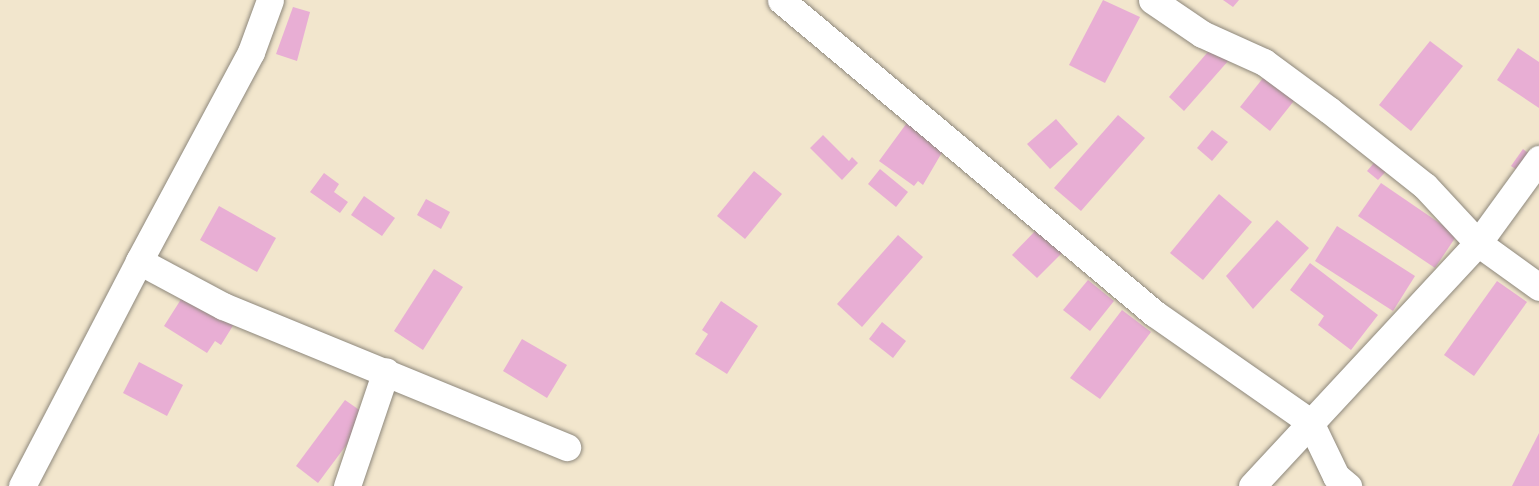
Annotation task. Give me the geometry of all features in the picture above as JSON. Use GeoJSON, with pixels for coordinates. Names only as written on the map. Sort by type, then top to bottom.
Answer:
{"type":"FeatureCollection","features":[{"type":"Feature","properties":{"kind":"street"},"geometry":{"type":"LineString","coordinates":[[22,486],[251,52],[270,0]]}},
{"type":"Feature","properties":{"kind":"street"},"geometry":{"type":"LineString","coordinates":[[781,0],[1154,313],[1310,422],[1336,476],[1348,486]]}},
{"type":"Feature","properties":{"kind":"street"},"geometry":{"type":"LineString","coordinates":[[1152,0],[1202,34],[1264,62],[1329,110],[1425,186],[1478,243],[1539,287]]}},
{"type":"Feature","properties":{"kind":"street"},"geometry":{"type":"LineString","coordinates":[[1252,486],[1478,243],[1539,159]]}},
{"type":"Feature","properties":{"kind":"street"},"geometry":{"type":"LineString","coordinates":[[139,261],[223,306],[567,447]]}},
{"type":"Feature","properties":{"kind":"street"},"geometry":{"type":"LineString","coordinates":[[347,486],[386,371]]}},
{"type":"Feature","properties":{"kind":"building"},"geometry":{"type":"Polygon","coordinates":[[[1103,0],[1140,17],[1105,83],[1069,65],[1103,0]]]}},
{"type":"Feature","properties":{"kind":"building"},"geometry":{"type":"Polygon","coordinates":[[[1223,0],[1239,0],[1233,7],[1223,0]]]}},
{"type":"Feature","properties":{"kind":"building"},"geometry":{"type":"Polygon","coordinates":[[[293,7],[310,12],[297,61],[276,54],[293,7]]]}},
{"type":"Feature","properties":{"kind":"building"},"geometry":{"type":"Polygon","coordinates":[[[1430,41],[1463,66],[1411,131],[1379,105],[1430,41]]]}},
{"type":"Feature","properties":{"kind":"building"},"geometry":{"type":"Polygon","coordinates":[[[1213,46],[1229,60],[1184,111],[1169,97],[1213,46]]]}},
{"type":"Feature","properties":{"kind":"building"},"geometry":{"type":"Polygon","coordinates":[[[1518,48],[1539,62],[1539,108],[1497,80],[1518,48]]]}},
{"type":"Feature","properties":{"kind":"building"},"geometry":{"type":"Polygon","coordinates":[[[1271,68],[1301,92],[1270,131],[1240,107],[1271,68]]]}},
{"type":"Feature","properties":{"kind":"building"},"geometry":{"type":"Polygon","coordinates":[[[1118,115],[1145,138],[1081,211],[1054,188],[1118,115]]]}},
{"type":"Feature","properties":{"kind":"building"},"geometry":{"type":"Polygon","coordinates":[[[912,116],[944,149],[923,185],[918,181],[914,186],[879,161],[912,116]]]}},
{"type":"Feature","properties":{"kind":"building"},"geometry":{"type":"Polygon","coordinates":[[[1056,119],[1078,144],[1050,169],[1027,144],[1056,119]]]}},
{"type":"Feature","properties":{"kind":"building"},"geometry":{"type":"Polygon","coordinates":[[[1212,130],[1228,142],[1212,161],[1197,148],[1212,130]]]}},
{"type":"Feature","properties":{"kind":"building"},"geometry":{"type":"Polygon","coordinates":[[[823,135],[849,161],[852,157],[858,163],[842,180],[810,148],[823,135]]]}},
{"type":"Feature","properties":{"kind":"building"},"geometry":{"type":"Polygon","coordinates":[[[1523,149],[1534,158],[1523,174],[1511,166],[1523,149]]]}},
{"type":"Feature","properties":{"kind":"building"},"geometry":{"type":"Polygon","coordinates":[[[1379,157],[1390,167],[1378,180],[1367,171],[1379,157]]]}},
{"type":"Feature","properties":{"kind":"building"},"geometry":{"type":"Polygon","coordinates":[[[880,169],[908,192],[896,207],[868,184],[880,169]]]}},
{"type":"Feature","properties":{"kind":"building"},"geometry":{"type":"Polygon","coordinates":[[[754,171],[782,194],[745,239],[717,216],[754,171]]]}},
{"type":"Feature","properties":{"kind":"building"},"geometry":{"type":"Polygon","coordinates":[[[324,173],[339,184],[334,192],[348,202],[340,213],[310,192],[324,173]]]}},
{"type":"Feature","properties":{"kind":"building"},"geometry":{"type":"Polygon","coordinates":[[[1381,183],[1457,235],[1435,268],[1358,216],[1381,183]]]}},
{"type":"Feature","properties":{"kind":"building"},"geometry":{"type":"Polygon","coordinates":[[[1219,194],[1252,222],[1203,280],[1170,253],[1219,194]]]}},
{"type":"Feature","properties":{"kind":"building"},"geometry":{"type":"Polygon","coordinates":[[[364,196],[395,218],[382,236],[351,215],[364,196]]]}},
{"type":"Feature","properties":{"kind":"building"},"geometry":{"type":"Polygon","coordinates":[[[426,199],[450,212],[441,229],[417,215],[426,199]]]}},
{"type":"Feature","properties":{"kind":"building"},"geometry":{"type":"Polygon","coordinates":[[[219,206],[276,238],[257,272],[200,240],[219,206]]]}},
{"type":"Feature","properties":{"kind":"building"},"geometry":{"type":"Polygon","coordinates":[[[1277,220],[1309,248],[1253,309],[1226,276],[1277,220]]]}},
{"type":"Feature","properties":{"kind":"building"},"geometry":{"type":"Polygon","coordinates":[[[1040,226],[1065,250],[1037,278],[1012,255],[1040,226]]]}},
{"type":"Feature","properties":{"kind":"building"},"geometry":{"type":"Polygon","coordinates":[[[1337,226],[1415,276],[1393,311],[1315,261],[1337,226]]]}},
{"type":"Feature","properties":{"kind":"building"},"geometry":{"type":"Polygon","coordinates":[[[898,235],[923,257],[862,327],[837,304],[898,235]]]}},
{"type":"Feature","properties":{"kind":"building"},"geometry":{"type":"Polygon","coordinates":[[[1310,263],[1378,315],[1351,350],[1318,325],[1324,316],[1290,290],[1310,263]]]}},
{"type":"Feature","properties":{"kind":"building"},"geometry":{"type":"Polygon","coordinates":[[[434,269],[463,287],[423,350],[394,331],[434,269]]]}},
{"type":"Feature","properties":{"kind":"building"},"geometry":{"type":"Polygon","coordinates":[[[1088,280],[1114,301],[1090,331],[1063,310],[1088,280]]]}},
{"type":"Feature","properties":{"kind":"building"},"geometry":{"type":"Polygon","coordinates":[[[1497,281],[1527,302],[1474,376],[1444,355],[1497,281]]]}},
{"type":"Feature","properties":{"kind":"building"},"geometry":{"type":"Polygon","coordinates":[[[185,293],[234,324],[221,345],[215,341],[207,353],[164,326],[185,293]]]}},
{"type":"Feature","properties":{"kind":"building"},"geometry":{"type":"Polygon","coordinates":[[[721,301],[758,326],[727,374],[695,354],[708,334],[702,330],[721,301]]]}},
{"type":"Feature","properties":{"kind":"building"},"geometry":{"type":"Polygon","coordinates":[[[1122,310],[1151,332],[1100,399],[1070,378],[1122,310]]]}},
{"type":"Feature","properties":{"kind":"building"},"geometry":{"type":"Polygon","coordinates":[[[882,322],[906,341],[893,358],[869,339],[882,322]]]}},
{"type":"Feature","properties":{"kind":"building"},"geometry":{"type":"Polygon","coordinates":[[[522,339],[567,365],[547,398],[503,371],[522,339]]]}},
{"type":"Feature","properties":{"kind":"building"},"geometry":{"type":"Polygon","coordinates":[[[139,362],[183,385],[167,416],[123,393],[139,362]]]}},
{"type":"Feature","properties":{"kind":"building"},"geometry":{"type":"Polygon","coordinates":[[[345,400],[368,416],[318,483],[296,466],[345,400]]]}},
{"type":"Feature","properties":{"kind":"building"},"geometry":{"type":"Polygon","coordinates":[[[1539,433],[1539,486],[1512,486],[1539,433]]]}}]}
